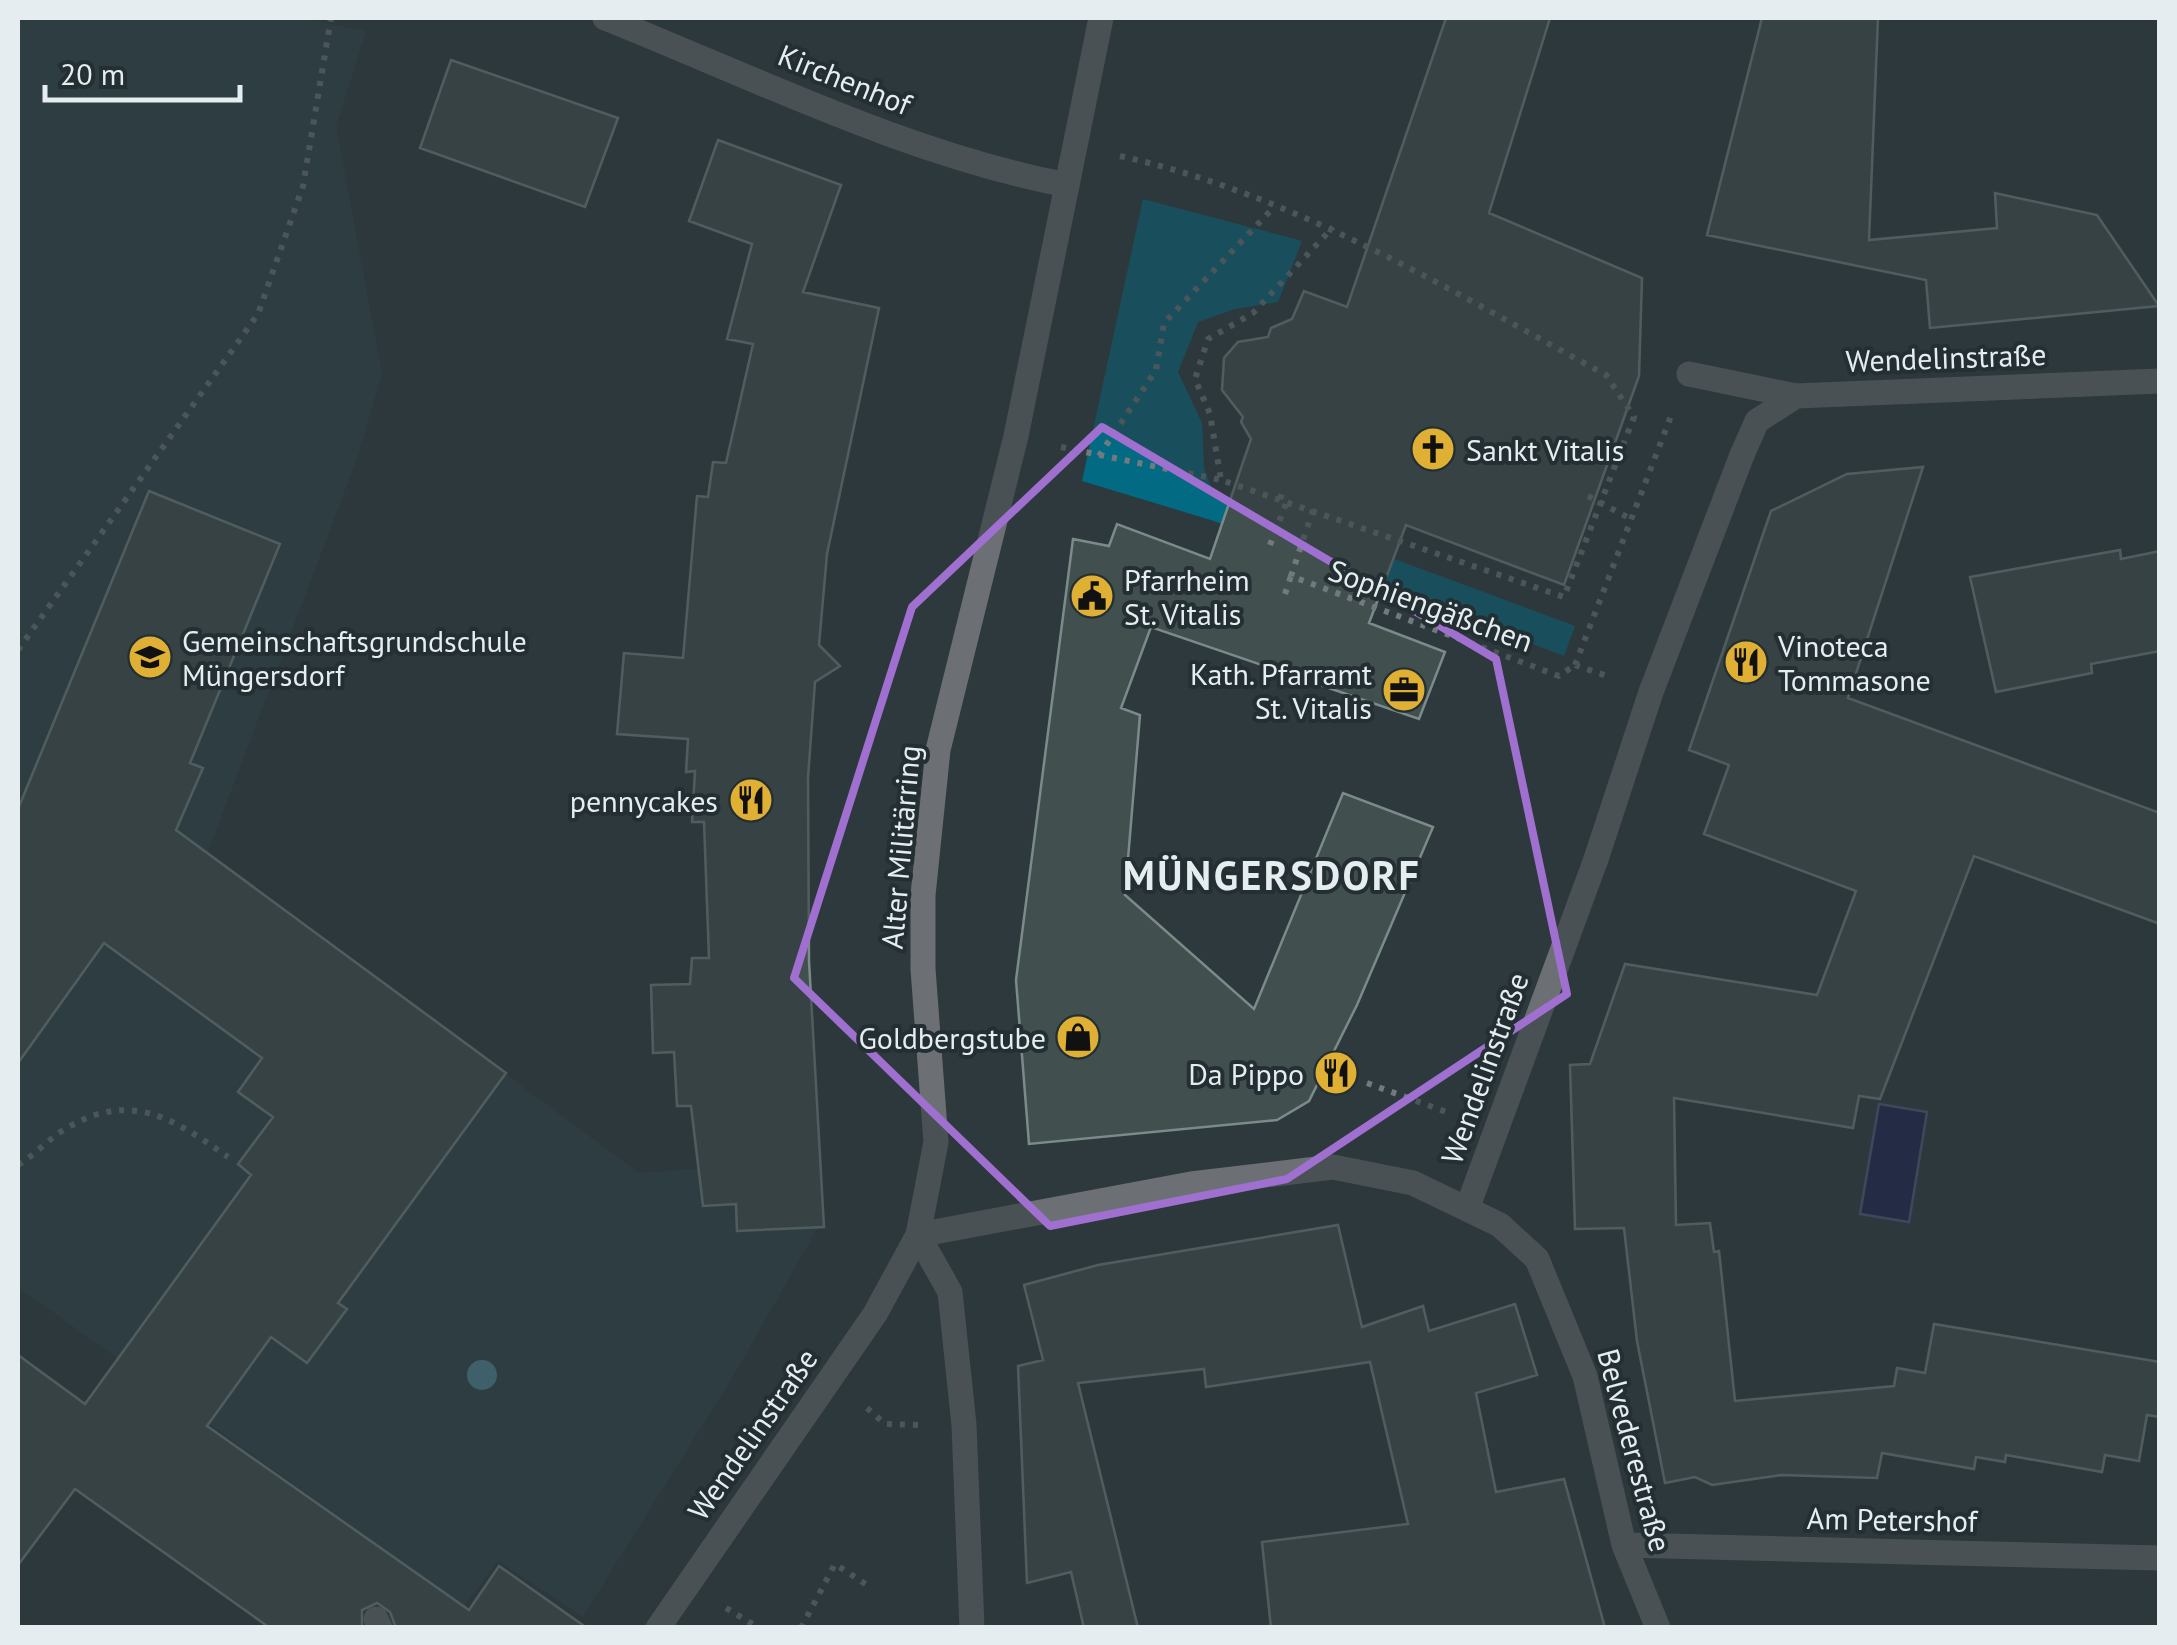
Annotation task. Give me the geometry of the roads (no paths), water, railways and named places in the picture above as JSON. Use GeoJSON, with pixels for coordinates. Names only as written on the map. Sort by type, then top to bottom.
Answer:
{"type":"FeatureCollection","features":[{"type":"Feature","properties":{"kind":"street","name":"Kirchenhof"},"geometry":{"type":"LineString","coordinates":[[605,18],[902,137],[1001,172],[1067,185]]}},
{"type":"Feature","properties":{"kind":"street","name":"Alter Militärring"},"geometry":{"type":"LineString","coordinates":[[918,1234],[936,1142],[923,968],[930,797],[946,714],[1016,436],[1101,18]]}},
{"type":"Feature","properties":{"kind":"street"},"geometry":{"type":"LineString","coordinates":[[1689,374],[1796,396]]}},
{"type":"Feature","properties":{"kind":"street","name":"Wendelinstraße"},"geometry":{"type":"LineString","coordinates":[[658,1628],[875,1314],[918,1234],[1191,1184],[1333,1167],[1412,1183],[1467,1209],[1596,859],[1650,692],[1757,420],[1796,396],[2160,382]]}},
{"type":"Feature","properties":{"kind":"street","name":"Belvederestraße"},"geometry":{"type":"LineString","coordinates":[[1467,1209],[1500,1225],[1537,1259],[1585,1376],[1624,1545],[1658,1628]]}},
{"type":"Feature","properties":{"kind":"street"},"geometry":{"type":"LineString","coordinates":[[918,1234],[950,1292],[964,1425],[972,1628]]}},
{"type":"Feature","properties":{"kind":"street","name":"Am Petershof"},"geometry":{"type":"LineString","coordinates":[[1624,1545],[2160,1558]]}},
{"type":"Feature","properties":{"kind":"place","name":"Sankt Vitalis"},"geometry":{"type":"Point","coordinates":[1433,449]}},
{"type":"Feature","properties":{"kind":"place","name":"Pfarrheim St. Vitalis"},"geometry":{"type":"Point","coordinates":[1092,596]}},
{"type":"Feature","properties":{"kind":"place","name":"Gemeinschaftsgrundschule Müngersdorf"},"geometry":{"type":"Point","coordinates":[150,657]}},
{"type":"Feature","properties":{"kind":"place","name":"Vinoteca Tommasone"},"geometry":{"type":"Point","coordinates":[1746,662]}},
{"type":"Feature","properties":{"kind":"place","name":"Kath. Pfarramt St. Vitalis"},"geometry":{"type":"Point","coordinates":[1404,690]}},
{"type":"Feature","properties":{"kind":"place","name":"pennycakes"},"geometry":{"type":"Point","coordinates":[751,800]}},
{"type":"Feature","properties":{"kind":"place","name":"Goldbergstube"},"geometry":{"type":"Point","coordinates":[1078,1037]}},
{"type":"Feature","properties":{"kind":"place","name":"Da Pippo"},"geometry":{"type":"Point","coordinates":[1336,1073]}},
{"type":"Feature","properties":{"kind":"district","name":"MÜNGERSDORF"},"geometry":{"type":"Point","coordinates":[1272,875]}}]}
